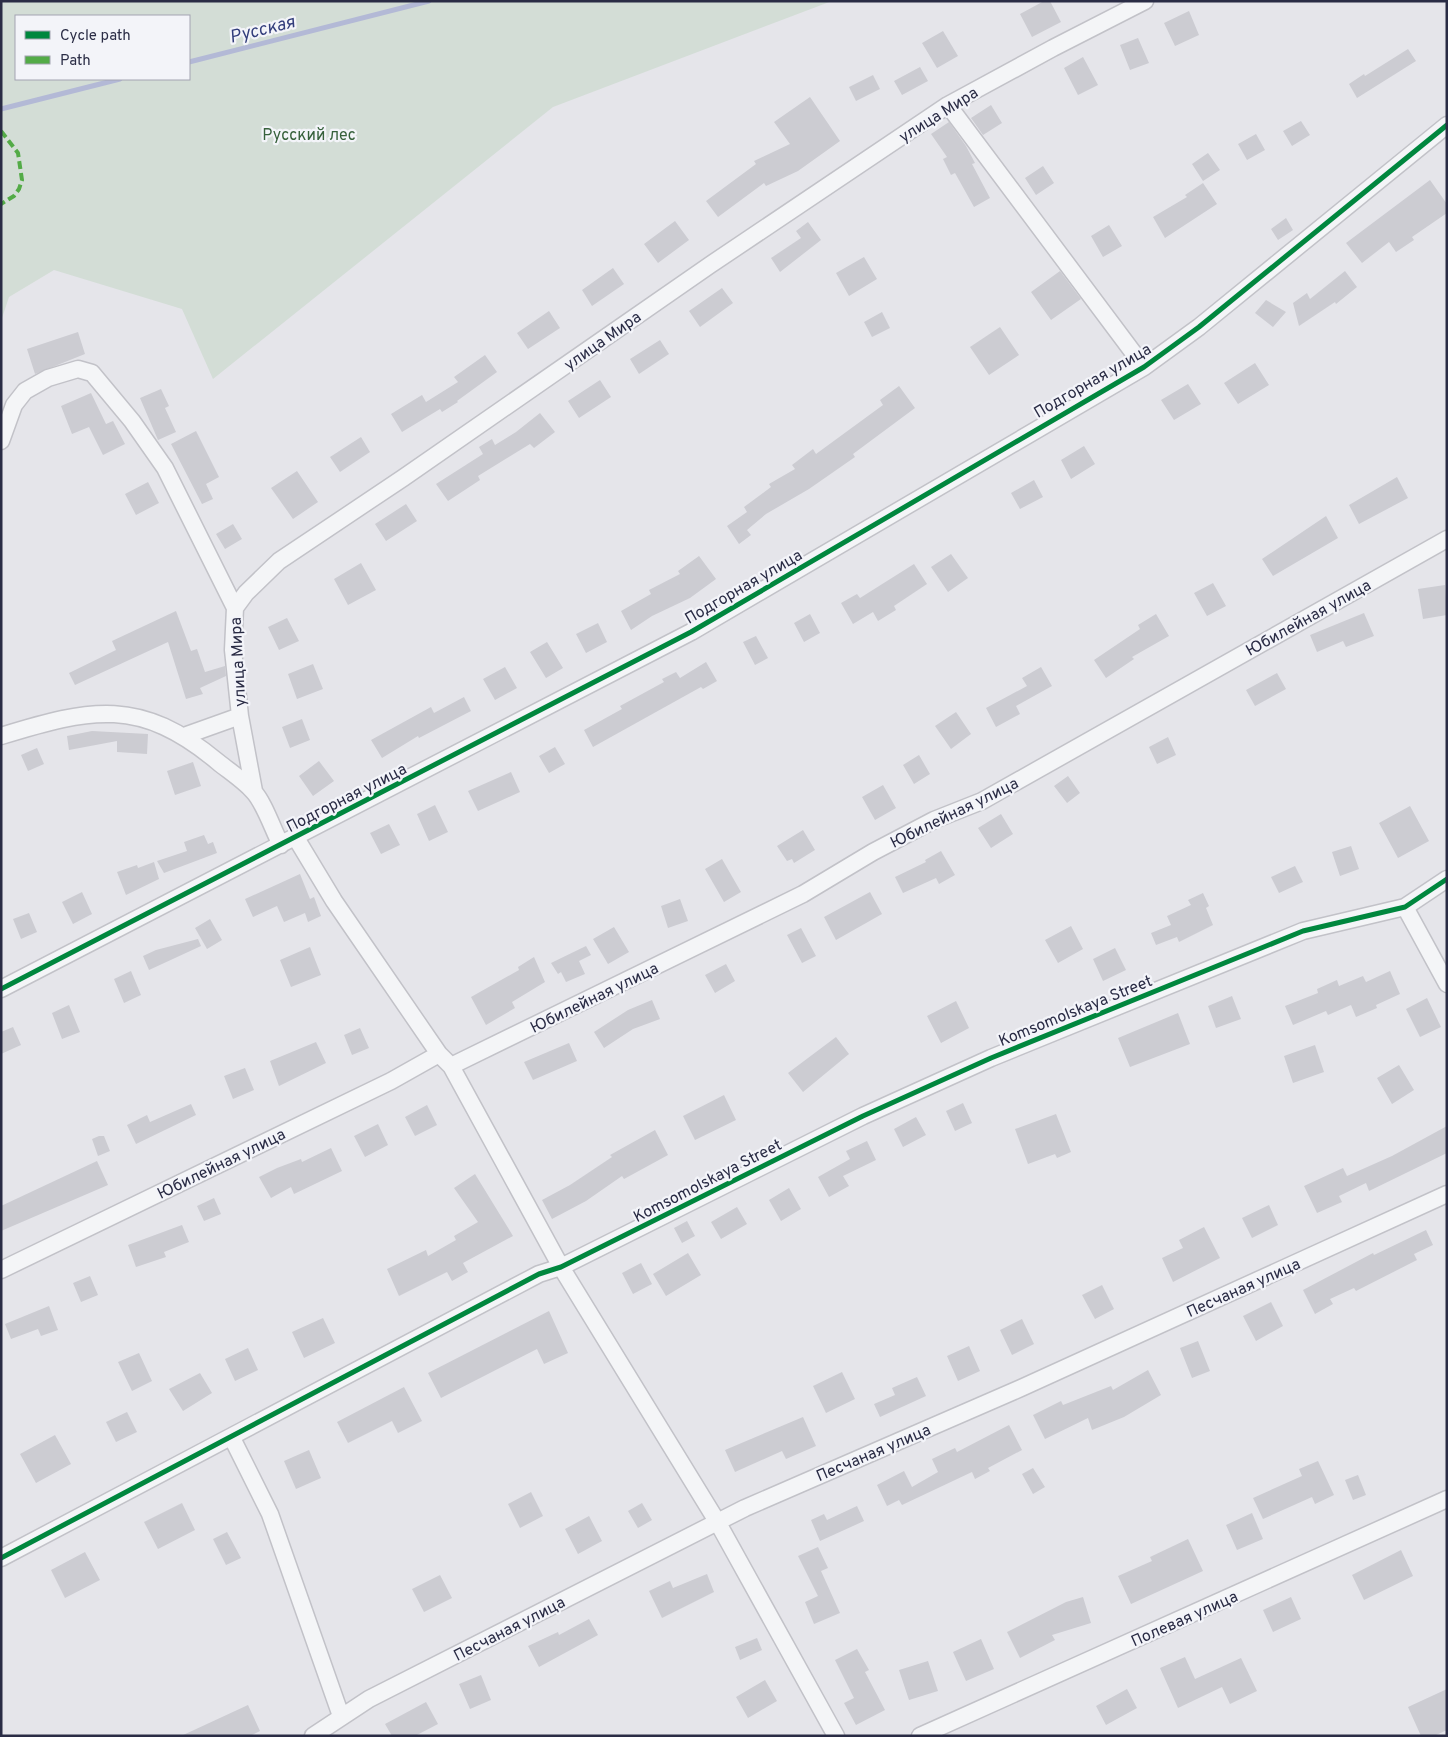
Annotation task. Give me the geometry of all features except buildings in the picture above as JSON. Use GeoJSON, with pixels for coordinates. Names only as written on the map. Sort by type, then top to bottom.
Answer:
{"type":"FeatureCollection","features":[{"type":"Feature","properties":{"kind":"street","name":"улица Мира"},"geometry":{"type":"LineString","coordinates":[[254,792],[240,716],[233,650],[234,608],[246,593],[279,561],[403,478],[710,265],[948,106],[1145,1]]}},
{"type":"Feature","properties":{"kind":"street"},"geometry":{"type":"LineString","coordinates":[[948,106],[1144,367]]}},
{"type":"Feature","properties":{"kind":"street","name":"Подгорная улица"},"geometry":{"type":"LineString","coordinates":[[1,989],[691,632],[1144,367],[1199,327],[1447,125]]}},
{"type":"Feature","properties":{"kind":"street"},"geometry":{"type":"LineString","coordinates":[[1,441],[14,405],[25,391],[48,378],[78,368],[92,373],[132,421],[165,468],[234,608]]}},
{"type":"Feature","properties":{"kind":"street","name":"Юбилейная улица"},"geometry":{"type":"LineString","coordinates":[[451,1066],[803,894],[873,852],[916,829],[982,801],[1447,539]]}},
{"type":"Feature","properties":{"kind":"street"},"geometry":{"type":"LineString","coordinates":[[1,736],[51,721],[97,714],[126,714],[159,722],[184,736],[254,792],[281,845]]}},
{"type":"Feature","properties":{"kind":"street"},"geometry":{"type":"LineString","coordinates":[[184,736],[240,716]]}},
{"type":"Feature","properties":{"kind":"street"},"geometry":{"type":"LineString","coordinates":[[296,838],[334,901],[439,1054],[451,1066],[561,1267],[718,1523],[836,1736]]}},
{"type":"Feature","properties":{"kind":"street","name":"Komsomolskaya Street"},"geometry":{"type":"LineString","coordinates":[[1,1558],[232,1438],[539,1274],[561,1267],[863,1116],[991,1058],[1303,931],[1405,907],[1447,879]]}},
{"type":"Feature","properties":{"kind":"street"},"geometry":{"type":"LineString","coordinates":[[1405,907],[1447,984]]}},
{"type":"Feature","properties":{"kind":"street","name":"Юбилейная улица"},"geometry":{"type":"LineString","coordinates":[[1,1270],[391,1080],[439,1054]]}},
{"type":"Feature","properties":{"kind":"street","name":"Песчаная улица"},"geometry":{"type":"LineString","coordinates":[[313,1736],[341,1716],[442,1662],[745,1508],[1021,1388],[1447,1194]]}},
{"type":"Feature","properties":{"kind":"street"},"geometry":{"type":"LineString","coordinates":[[232,1438],[270,1514],[291,1568],[314,1642],[341,1716]]}},
{"type":"Feature","properties":{"kind":"street","name":"Полевая улица"},"geometry":{"type":"LineString","coordinates":[[920,1736],[1447,1499]]}},
{"type":"Feature","properties":{"kind":"green space","name":"Русский лес"},"geometry":{"type":"Polygon","coordinates":[[[1,1],[832,1],[553,107],[213,379],[182,309],[54,270],[9,297],[1,321],[1,1]]]}},
{"type":"Feature","properties":{"kind":"waterway","name":"Русская"},"geometry":{"type":"LineString","coordinates":[[190,62],[429,1]]}},
{"type":"Feature","properties":{"kind":"waterway","name":"Русская"},"geometry":{"type":"LineString","coordinates":[[1,109],[116,80]]}},
{"type":"Feature","properties":{"kind":"marked path"},"geometry":{"type":"LineString","coordinates":[[1,131],[18,153],[22,180],[14,196],[1,204]]}},
{"type":"Feature","properties":{"kind":"cycle path"},"geometry":{"type":"LineString","coordinates":[[1,989],[691,632],[1144,367],[1199,327],[1447,125]]}},
{"type":"Feature","properties":{"kind":"cycle path"},"geometry":{"type":"LineString","coordinates":[[1,1558],[539,1274],[561,1267],[863,1116],[991,1058],[1303,931],[1405,907],[1447,879]]}}]}
